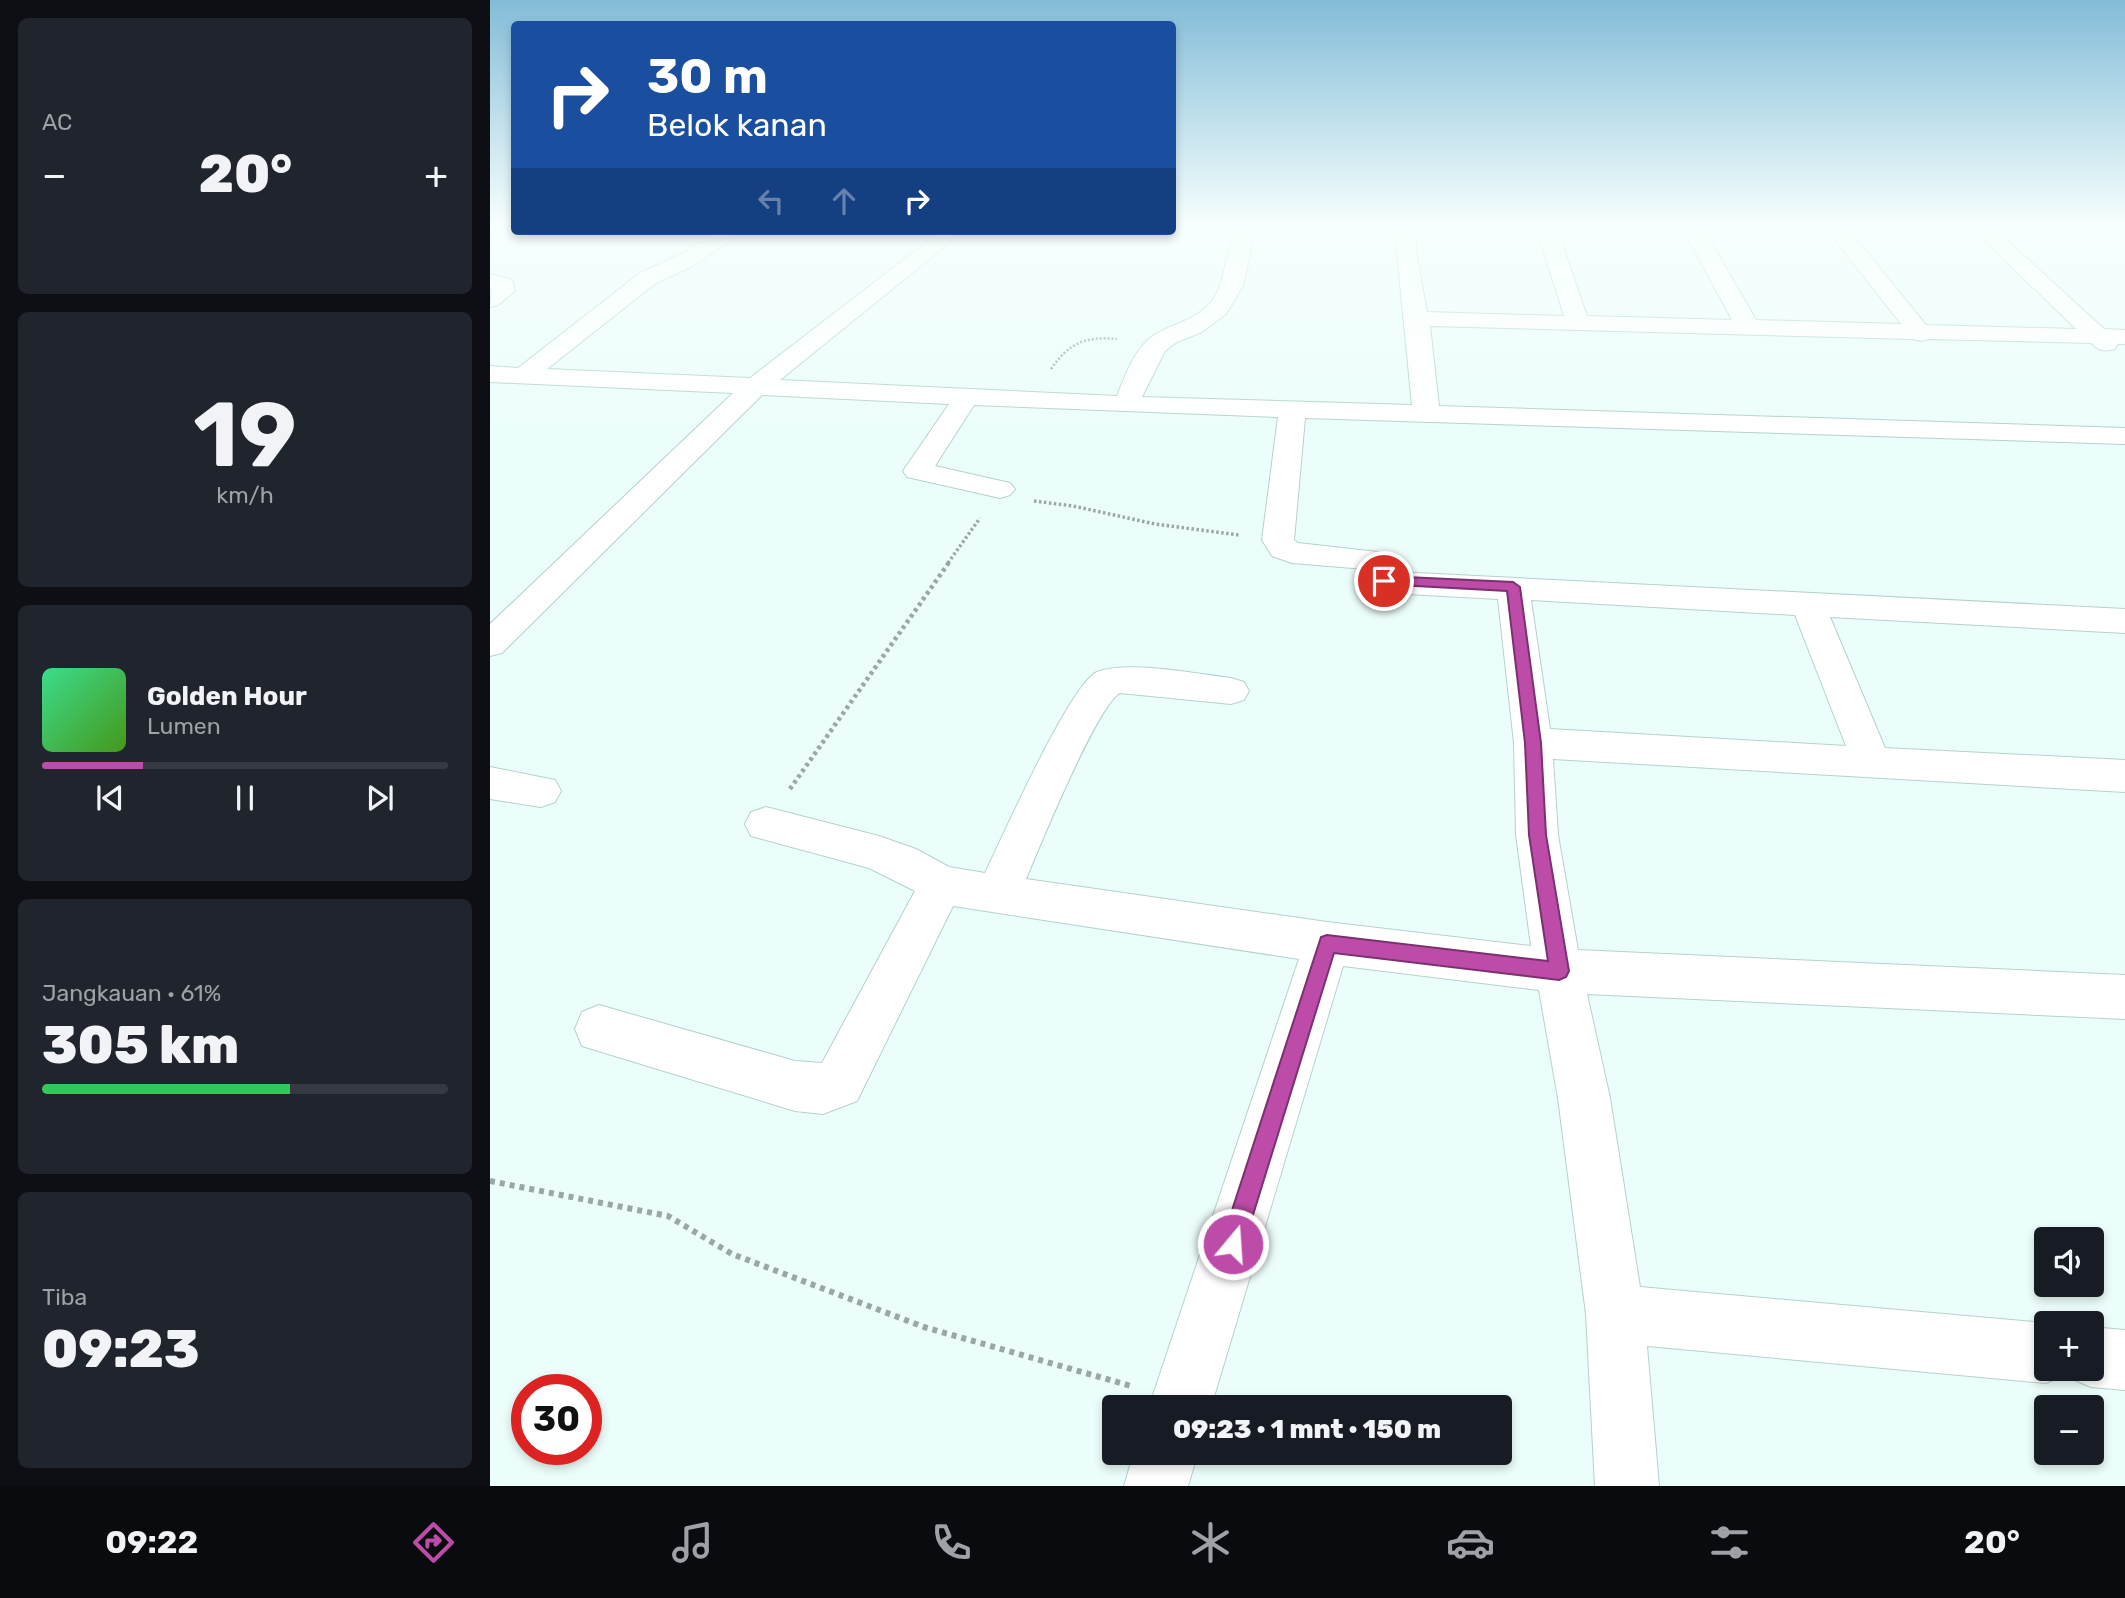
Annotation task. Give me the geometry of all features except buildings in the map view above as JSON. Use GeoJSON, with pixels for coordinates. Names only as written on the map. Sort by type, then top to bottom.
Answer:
{"type":"FeatureCollection","features":[{"type":"Feature","properties":{"kind":"street"},"geometry":{"type":"LineString","coordinates":[[524,375],[631,292]]}},
{"type":"Feature","properties":{"kind":"street"},"geometry":{"type":"LineString","coordinates":[[490,644],[755,387],[876,292]]}},
{"type":"Feature","properties":{"kind":"street"},"geometry":{"type":"LineString","coordinates":[[1126,404],[1148,356],[1158,343],[1200,324],[1215,313],[1227,292]]}},
{"type":"Feature","properties":{"kind":"street"},"geometry":{"type":"LineString","coordinates":[[1412,292],[1426,414]]}},
{"type":"Feature","properties":{"kind":"street"},"geometry":{"type":"LineString","coordinates":[[1568,292],[1577,321]]}},
{"type":"Feature","properties":{"kind":"street"},"geometry":{"type":"LineString","coordinates":[[1729,292],[1749,329]]}},
{"type":"Feature","properties":{"kind":"street"},"geometry":{"type":"LineString","coordinates":[[1888,292],[1921,334]]}},
{"type":"Feature","properties":{"kind":"street"},"geometry":{"type":"LineString","coordinates":[[2050,292],[2125,362]]}},
{"type":"Feature","properties":{"kind":"street"},"geometry":{"type":"LineString","coordinates":[[1417,319],[1577,321],[1921,334],[2125,337]]}},
{"type":"Feature","properties":{"kind":"street"},"geometry":{"type":"LineString","coordinates":[[490,374],[1126,404],[2125,436]]}},
{"type":"Feature","properties":{"kind":"street"},"geometry":{"type":"LineString","coordinates":[[967,396],[917,471],[1000,489]]}},
{"type":"Feature","properties":{"kind":"street"},"geometry":{"type":"LineString","coordinates":[[1292,408],[1278,540],[1283,548],[1292,553],[1376,560],[1380,563],[1382,578],[1388,582],[2125,621]]}},
{"type":"Feature","properties":{"kind":"street"},"geometry":{"type":"LineString","coordinates":[[1513,587],[1533,743],[1537,835],[1559,971],[1584,1098],[1615,1314],[1627,1486]]}},
{"type":"Feature","properties":{"kind":"street"},"geometry":{"type":"LineString","coordinates":[[1808,605],[1871,761]]}},
{"type":"Feature","properties":{"kind":"street"},"geometry":{"type":"LineString","coordinates":[[997,894],[1067,744],[1098,689],[1104,684],[1120,680],[1231,691]]}},
{"type":"Feature","properties":{"kind":"street"},"geometry":{"type":"LineString","coordinates":[[1533,743],[1871,761],[1995,771],[2125,776]]}},
{"type":"Feature","properties":{"kind":"street"},"geometry":{"type":"LineString","coordinates":[[490,783],[541,790]]}},
{"type":"Feature","properties":{"kind":"street"},"geometry":{"type":"LineString","coordinates":[[766,824],[891,857],[919,869],[941,885],[1327,943],[1559,971],[2125,997]]}},
{"type":"Feature","properties":{"kind":"street"},"geometry":{"type":"LineString","coordinates":[[599,1029],[795,1086],[815,1090],[828,1089],[839,1083],[941,885]]}},
{"type":"Feature","properties":{"kind":"street"},"geometry":{"type":"LineString","coordinates":[[1184,1395],[1327,943]]}},
{"type":"Feature","properties":{"kind":"street"},"geometry":{"type":"LineString","coordinates":[[1615,1314],[2034,1352]]}},
{"type":"Feature","properties":{"kind":"street"},"geometry":{"type":"LineString","coordinates":[[2104,1358],[2125,1360]]}},
{"type":"Feature","properties":{"kind":"street"},"geometry":{"type":"LineString","coordinates":[[1156,1486],[1162,1465]]}},
{"type":"Feature","properties":{"kind":"path"},"geometry":{"type":"LineString","coordinates":[[1031,399],[1064,350],[1096,337],[1158,343]]}},
{"type":"Feature","properties":{"kind":"path"},"geometry":{"type":"LineString","coordinates":[[766,824],[1000,489],[1024,500],[1073,506],[1155,524],[1278,540]]}},
{"type":"Feature","properties":{"kind":"path"},"geometry":{"type":"LineString","coordinates":[[490,1181],[668,1216],[732,1254],[1108,1395]]}},
{"type":"Feature","properties":{"kind":"route"},"geometry":{"type":"LineString","coordinates":[[1233,1244],[1327,943],[1559,971],[1537,835],[1533,743],[1513,587],[1384,581]]}}]}
